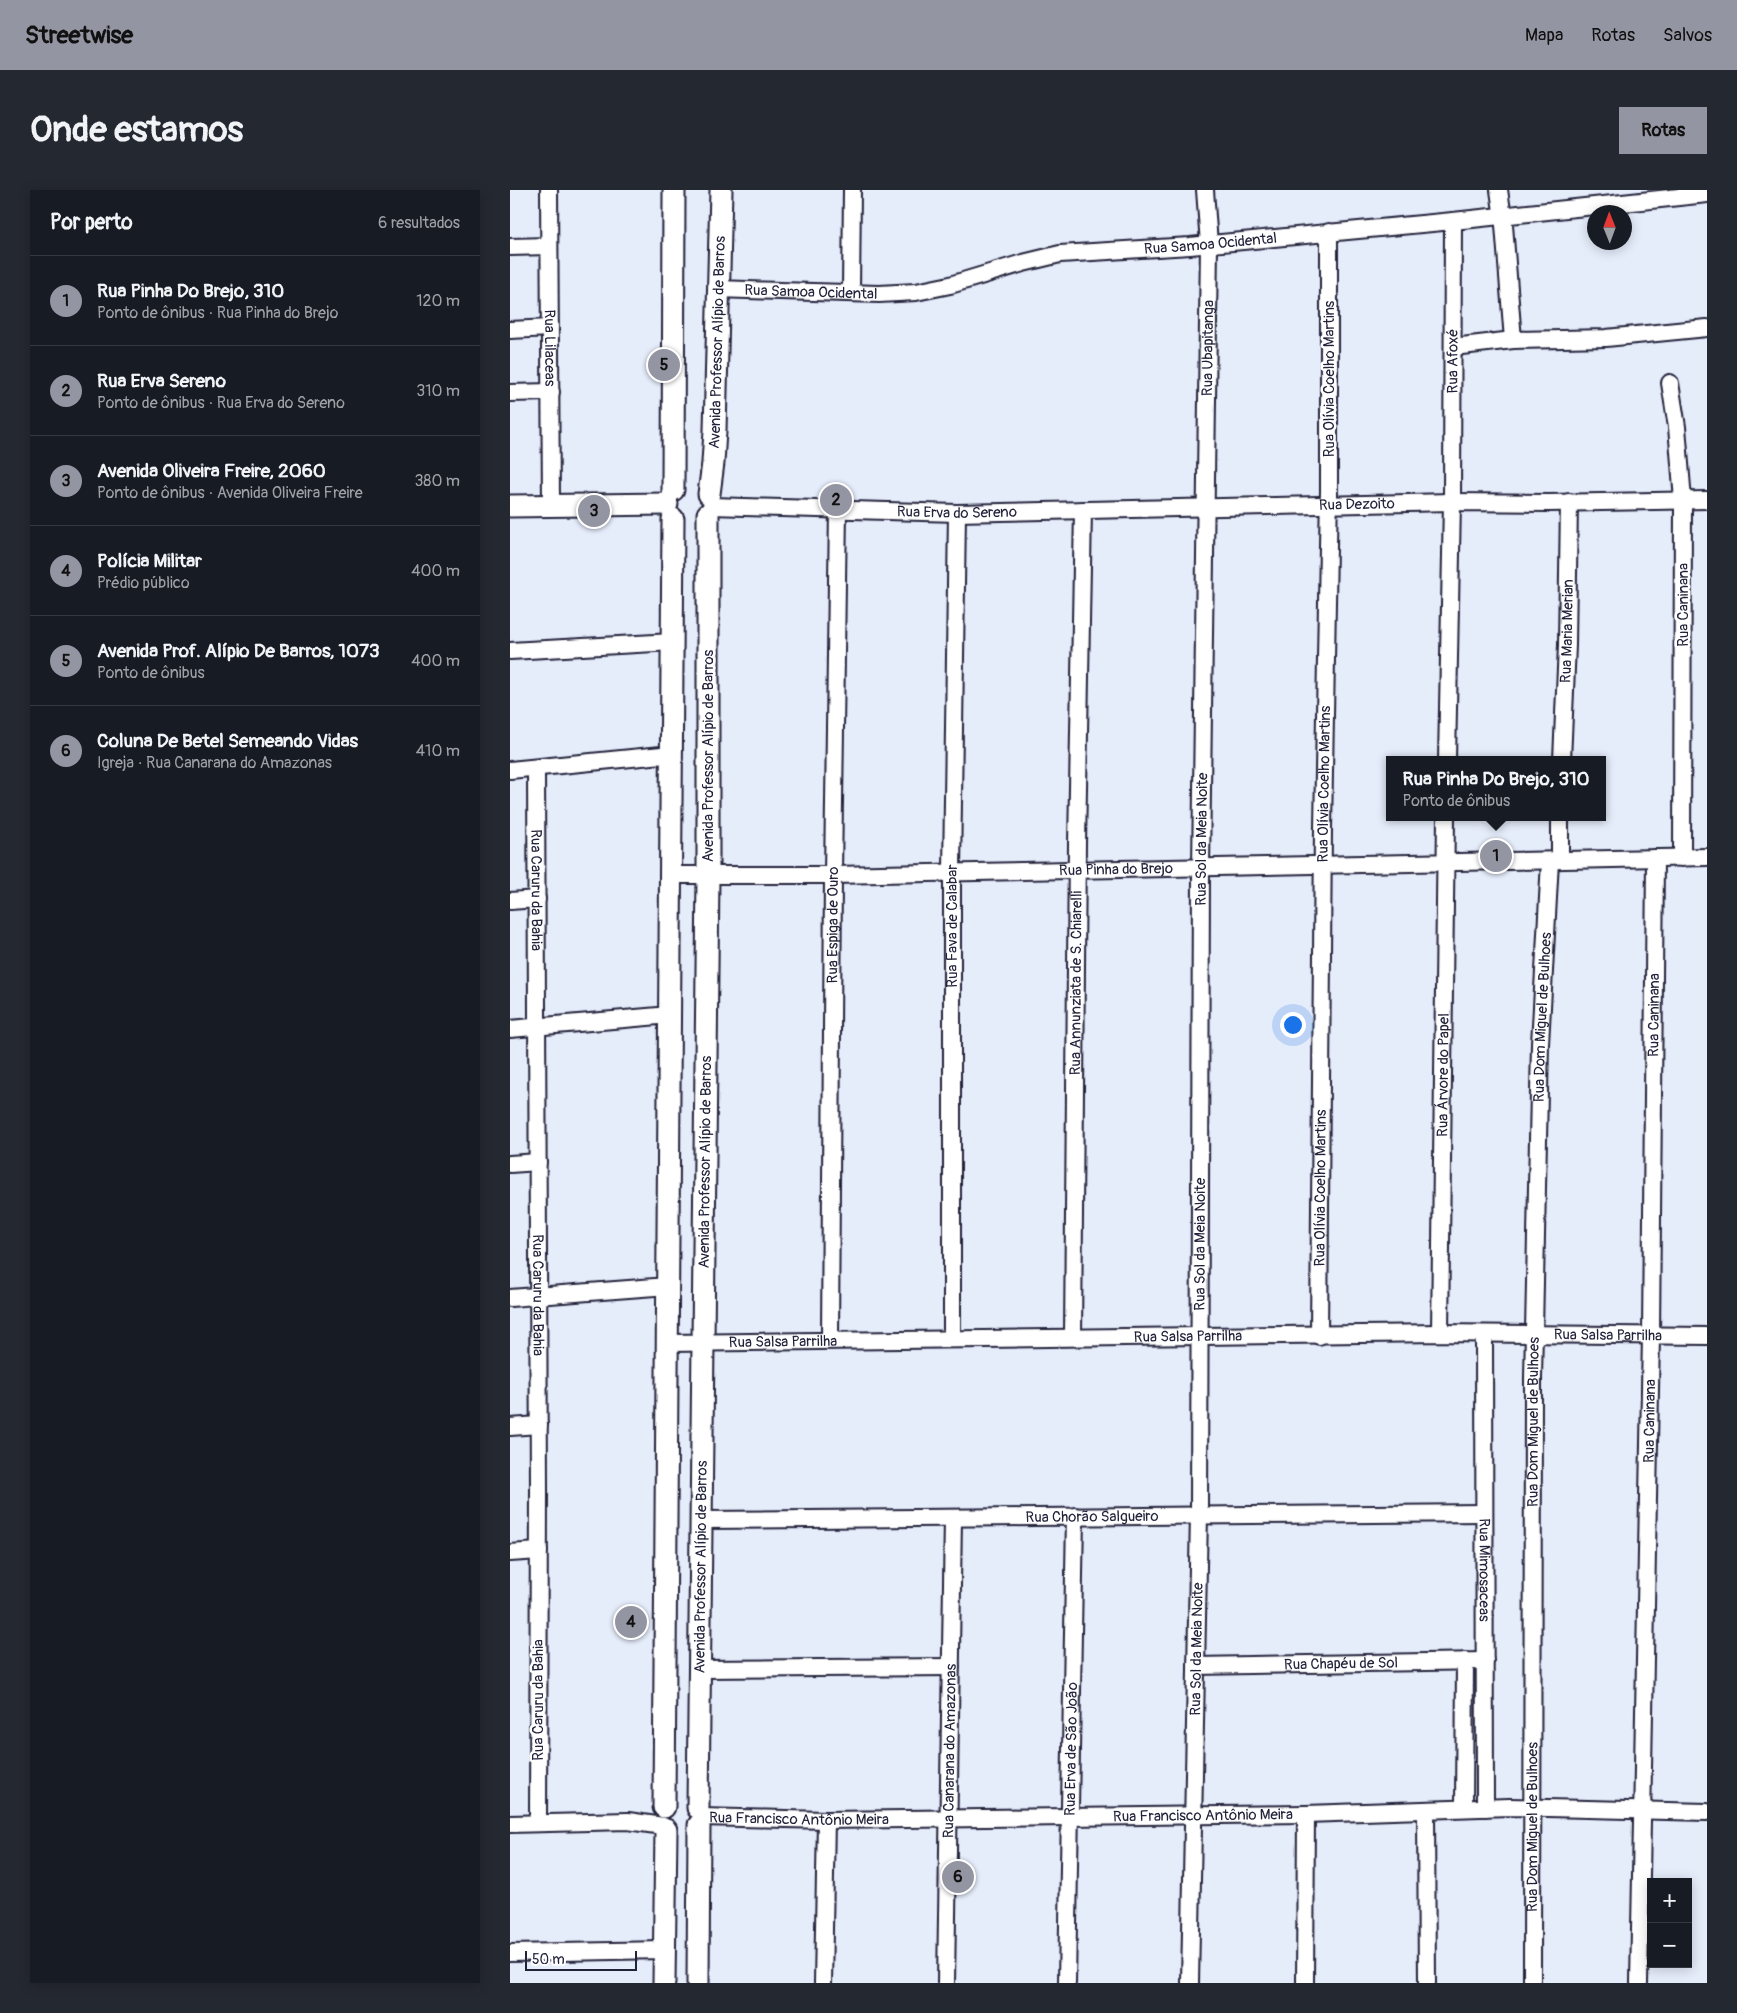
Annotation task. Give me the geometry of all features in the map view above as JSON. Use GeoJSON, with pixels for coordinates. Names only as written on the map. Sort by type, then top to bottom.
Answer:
{"type":"FeatureCollection","features":[{"type":"Feature","properties":{"kind":"street","name":"Rua Lilaceas"},"geometry":{"type":"LineString","coordinates":[[549,190],[551,504]]}},
{"type":"Feature","properties":{"kind":"street"},"geometry":{"type":"LineString","coordinates":[[664,1983],[673,642],[671,504],[674,190]]}},
{"type":"Feature","properties":{"kind":"street","name":"Avenida Professor Alípio de Barros"},"geometry":{"type":"LineString","coordinates":[[698,1983],[708,876],[709,505],[715,431],[717,289],[721,190]]}},
{"type":"Feature","properties":{"kind":"street"},"geometry":{"type":"LineString","coordinates":[[851,292],[852,190]]}},
{"type":"Feature","properties":{"kind":"street","name":"Rua Ubapitanga"},"geometry":{"type":"LineString","coordinates":[[1205,190],[1210,244],[1205,507]]}},
{"type":"Feature","properties":{"kind":"street"},"geometry":{"type":"LineString","coordinates":[[1499,190],[1513,340]]}},
{"type":"Feature","properties":{"kind":"street","name":"Rua Samoa Ocidental"},"geometry":{"type":"LineString","coordinates":[[717,289],[879,294],[916,292],[950,285],[1060,254],[1210,244],[1707,194]]}},
{"type":"Feature","properties":{"kind":"street","name":"Rua Afoxé"},"geometry":{"type":"LineString","coordinates":[[1452,502],[1453,221]]}},
{"type":"Feature","properties":{"kind":"street","name":"Rua Olívia Coelho Martins"},"geometry":{"type":"LineString","coordinates":[[1319,1336],[1323,865],[1329,505],[1329,232]]}},
{"type":"Feature","properties":{"kind":"street"},"geometry":{"type":"LineString","coordinates":[[510,246],[549,246]]}},
{"type":"Feature","properties":{"kind":"street"},"geometry":{"type":"LineString","coordinates":[[510,330],[550,328]]}},
{"type":"Feature","properties":{"kind":"street"},"geometry":{"type":"LineString","coordinates":[[1453,347],[1513,340],[1606,338],[1707,328]]}},
{"type":"Feature","properties":{"kind":"street","name":"Rua Caninana"},"geometry":{"type":"LineString","coordinates":[[1670,383],[1678,435],[1683,500],[1682,858]]}},
{"type":"Feature","properties":{"kind":"street"},"geometry":{"type":"LineString","coordinates":[[510,393],[551,392]]}},
{"type":"Feature","properties":{"kind":"street"},"geometry":{"type":"LineString","coordinates":[[683,483],[696,484],[704,488],[709,505],[704,520],[696,525],[680,524],[671,504],[683,483]]}},
{"type":"Feature","properties":{"kind":"street"},"geometry":{"type":"LineString","coordinates":[[1683,500],[1707,500]]}},
{"type":"Feature","properties":{"kind":"street","name":"Rua Dezoito"},"geometry":{"type":"LineString","coordinates":[[1205,507],[1683,500]]}},
{"type":"Feature","properties":{"kind":"street"},"geometry":{"type":"LineString","coordinates":[[1447,756],[1452,502]]}},
{"type":"Feature","properties":{"kind":"street","name":"Rua Maria Merian"},"geometry":{"type":"LineString","coordinates":[[1562,756],[1568,645],[1569,502]]}},
{"type":"Feature","properties":{"kind":"street"},"geometry":{"type":"LineString","coordinates":[[510,506],[671,504]]}},
{"type":"Feature","properties":{"kind":"street","name":"Rua Erva do Sereno"},"geometry":{"type":"LineString","coordinates":[[709,505],[957,513],[1205,507]]}},
{"type":"Feature","properties":{"kind":"street","name":"Rua Sol da Meia Noite"},"geometry":{"type":"LineString","coordinates":[[1190,1983],[1199,1514],[1201,868],[1205,507]]}},
{"type":"Feature","properties":{"kind":"street","name":"Rua Espiga de Ouro"},"geometry":{"type":"LineString","coordinates":[[830,1340],[838,509]]}},
{"type":"Feature","properties":{"kind":"street","name":"Rua Annunziata de S. Chiarelli"},"geometry":{"type":"LineString","coordinates":[[1073,1337],[1076,871],[1083,510]]}},
{"type":"Feature","properties":{"kind":"street","name":"Rua Fava de Calabar"},"geometry":{"type":"LineString","coordinates":[[952,1338],[952,872],[957,513]]}},
{"type":"Feature","properties":{"kind":"street"},"geometry":{"type":"LineString","coordinates":[[510,650],[673,642]]}},
{"type":"Feature","properties":{"kind":"street"},"geometry":{"type":"LineString","coordinates":[[510,770],[672,754]]}},
{"type":"Feature","properties":{"kind":"street","name":"Rua Caruru da Bahia"},"geometry":{"type":"LineString","coordinates":[[536,768],[539,1425],[538,1822]]}},
{"type":"Feature","properties":{"kind":"street","name":"Rua Árvore do Papel"},"geometry":{"type":"LineString","coordinates":[[1440,1333],[1446,821]]}},
{"type":"Feature","properties":{"kind":"street"},"geometry":{"type":"LineString","coordinates":[[1555,861],[1560,821]]}},
{"type":"Feature","properties":{"kind":"street","name":"Rua Pinha do Brejo"},"geometry":{"type":"LineString","coordinates":[[671,875],[833,875],[1076,871],[1707,857]]}},
{"type":"Feature","properties":{"kind":"street","name":"Rua Caninana"},"geometry":{"type":"LineString","coordinates":[[1638,1983],[1643,1810],[1651,1336],[1655,858]]}},
{"type":"Feature","properties":{"kind":"street","name":"Rua Dom Miguel de Bulhoes"},"geometry":{"type":"LineString","coordinates":[[1532,1983],[1531,1807],[1534,1334],[1540,1044],[1555,861]]}},
{"type":"Feature","properties":{"kind":"street"},"geometry":{"type":"LineString","coordinates":[[510,900],[537,899]]}},
{"type":"Feature","properties":{"kind":"street"},"geometry":{"type":"LineString","coordinates":[[510,1029],[670,1015]]}},
{"type":"Feature","properties":{"kind":"street"},"geometry":{"type":"LineString","coordinates":[[510,1164],[538,1162]]}},
{"type":"Feature","properties":{"kind":"street"},"geometry":{"type":"LineString","coordinates":[[510,1298],[668,1286]]}},
{"type":"Feature","properties":{"kind":"street","name":"Rua Salsa Parrilha"},"geometry":{"type":"LineString","coordinates":[[668,1343],[1440,1333],[1707,1336]]}},
{"type":"Feature","properties":{"kind":"street","name":"Rua Mimosaceas"},"geometry":{"type":"LineString","coordinates":[[1484,1334],[1485,1808]]}},
{"type":"Feature","properties":{"kind":"street"},"geometry":{"type":"LineString","coordinates":[[510,1427],[539,1425]]}},
{"type":"Feature","properties":{"kind":"street","name":"Rua Chorão Salgueiro"},"geometry":{"type":"LineString","coordinates":[[701,1520],[1199,1514],[1484,1513]]}},
{"type":"Feature","properties":{"kind":"street","name":"Rua Erva de São João"},"geometry":{"type":"LineString","coordinates":[[1067,1983],[1075,1516]]}},
{"type":"Feature","properties":{"kind":"street","name":"Rua Canarana do Amazonas"},"geometry":{"type":"LineString","coordinates":[[946,1983],[953,1518]]}},
{"type":"Feature","properties":{"kind":"street"},"geometry":{"type":"LineString","coordinates":[[510,1553],[539,1551]]}},
{"type":"Feature","properties":{"kind":"street"},"geometry":{"type":"LineString","coordinates":[[1464,1808],[1465,1661]]}},
{"type":"Feature","properties":{"kind":"street","name":"Rua Chapéu de Sol"},"geometry":{"type":"LineString","coordinates":[[1196,1666],[1485,1661]]}},
{"type":"Feature","properties":{"kind":"street"},"geometry":{"type":"LineString","coordinates":[[700,1669],[951,1667]]}},
{"type":"Feature","properties":{"kind":"street"},"geometry":{"type":"LineString","coordinates":[[678,1798],[686,1798],[693,1802],[700,1817],[690,1835],[684,1837],[677,1837],[664,1819],[670,1801],[678,1798]]}},
{"type":"Feature","properties":{"kind":"street","name":"Rua Francisco Antônio Meira"},"geometry":{"type":"LineString","coordinates":[[700,1817],[826,1820],[1306,1814],[1531,1807],[1707,1812]]}},
{"type":"Feature","properties":{"kind":"street"},"geometry":{"type":"LineString","coordinates":[[1426,1810],[1427,1983]]}},
{"type":"Feature","properties":{"kind":"street"},"geometry":{"type":"LineString","coordinates":[[1305,1983],[1306,1814]]}},
{"type":"Feature","properties":{"kind":"street"},"geometry":{"type":"LineString","coordinates":[[510,1824],[664,1819]]}},
{"type":"Feature","properties":{"kind":"street"},"geometry":{"type":"LineString","coordinates":[[823,1983],[826,1820]]}},
{"type":"Feature","properties":{"kind":"street"},"geometry":{"type":"LineString","coordinates":[[510,1953],[664,1950]]}},
{"type":"Feature","properties":{"kind":"place","name":"Avenida Prof. Alípio De Barros, 1073"},"geometry":{"type":"Point","coordinates":[664,365]}},
{"type":"Feature","properties":{"kind":"place","name":"Rua Erva Sereno"},"geometry":{"type":"Point","coordinates":[836,500]}},
{"type":"Feature","properties":{"kind":"place","name":"Avenida Oliveira Freire, 2060"},"geometry":{"type":"Point","coordinates":[594,511]}},
{"type":"Feature","properties":{"kind":"place","name":"Rua Pinha Do Brejo, 310"},"geometry":{"type":"Point","coordinates":[1496,856]}},
{"type":"Feature","properties":{"kind":"place","name":"Polícia Militar"},"geometry":{"type":"Point","coordinates":[631,1622]}},
{"type":"Feature","properties":{"kind":"place","name":"Coluna De Betel Semeando Vidas"},"geometry":{"type":"Point","coordinates":[958,1877]}}]}
